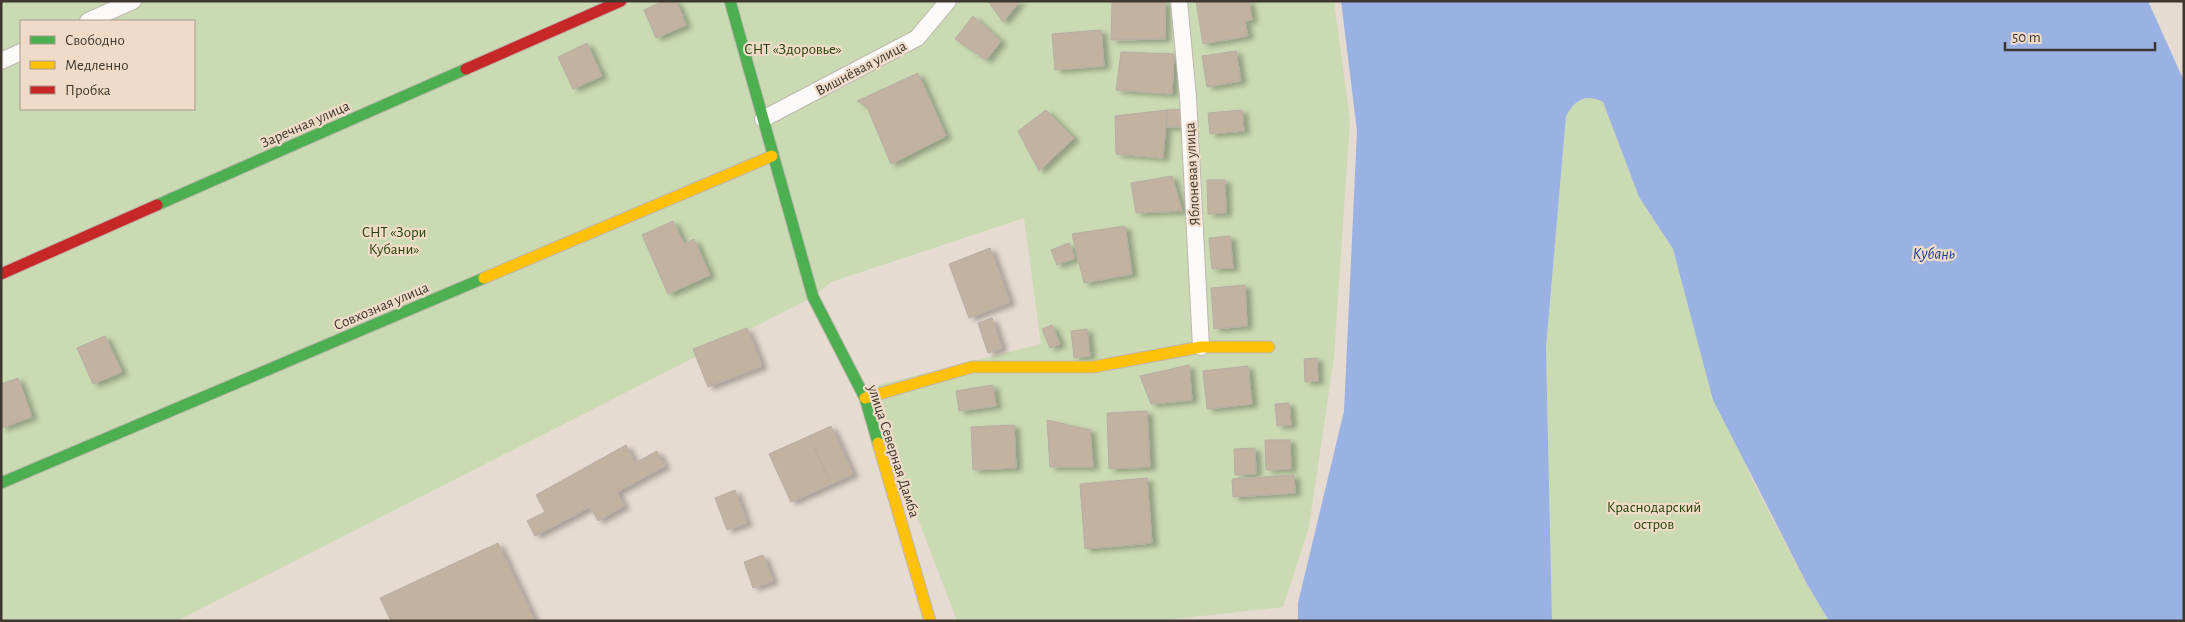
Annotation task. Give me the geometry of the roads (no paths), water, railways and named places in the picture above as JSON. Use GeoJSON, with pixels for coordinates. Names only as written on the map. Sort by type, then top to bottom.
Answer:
{"type":"FeatureCollection","features":[{"type":"Feature","properties":{"kind":"street"},"geometry":{"type":"LineString","coordinates":[[90,20],[132,1]]}},
{"type":"Feature","properties":{"kind":"street","name":"Заречная улица"},"geometry":{"type":"LineString","coordinates":[[1,274],[621,1]]}},
{"type":"Feature","properties":{"kind":"street","name":"улица Северная Дамба"},"geometry":{"type":"LineString","coordinates":[[730,1],[813,297],[865,398],[930,621]]}},
{"type":"Feature","properties":{"kind":"street","name":"Вишнёвая улица"},"geometry":{"type":"LineString","coordinates":[[763,119],[917,38],[948,1]]}},
{"type":"Feature","properties":{"kind":"street","name":"Яблоневая улица"},"geometry":{"type":"LineString","coordinates":[[1179,1],[1188,97],[1201,347]]}},
{"type":"Feature","properties":{"kind":"street"},"geometry":{"type":"LineString","coordinates":[[1,61],[20,52]]}},
{"type":"Feature","properties":{"kind":"street","name":"Совхозная улица"},"geometry":{"type":"LineString","coordinates":[[1,483],[772,156]]}},
{"type":"Feature","properties":{"kind":"street"},"geometry":{"type":"LineString","coordinates":[[865,398],[972,367],[1093,367],[1201,347],[1269,347]]}},
{"type":"Feature","properties":{"kind":"water","name":"Кубань"},"geometry":{"type":"Polygon","coordinates":[[[1341,1],[2148,1],[2184,81],[2184,621],[1829,621],[1807,584],[1713,400],[1673,249],[1639,197],[1603,102],[1597,99],[1586,98],[1577,102],[1566,116],[1546,348],[1552,621],[1298,621],[1298,603],[1344,411],[1357,131],[1341,1]]]}},
{"type":"Feature","properties":{"kind":"park label","name":"СНТ «Здоровье»"},"geometry":{"type":"Point","coordinates":[793,49]}},
{"type":"Feature","properties":{"kind":"park label","name":"СНТ «Зори Кубани»"},"geometry":{"type":"Point","coordinates":[394,240]}},
{"type":"Feature","properties":{"kind":"park label","name":"Краснодарский остров"},"geometry":{"type":"Point","coordinates":[1654,516]}}]}
